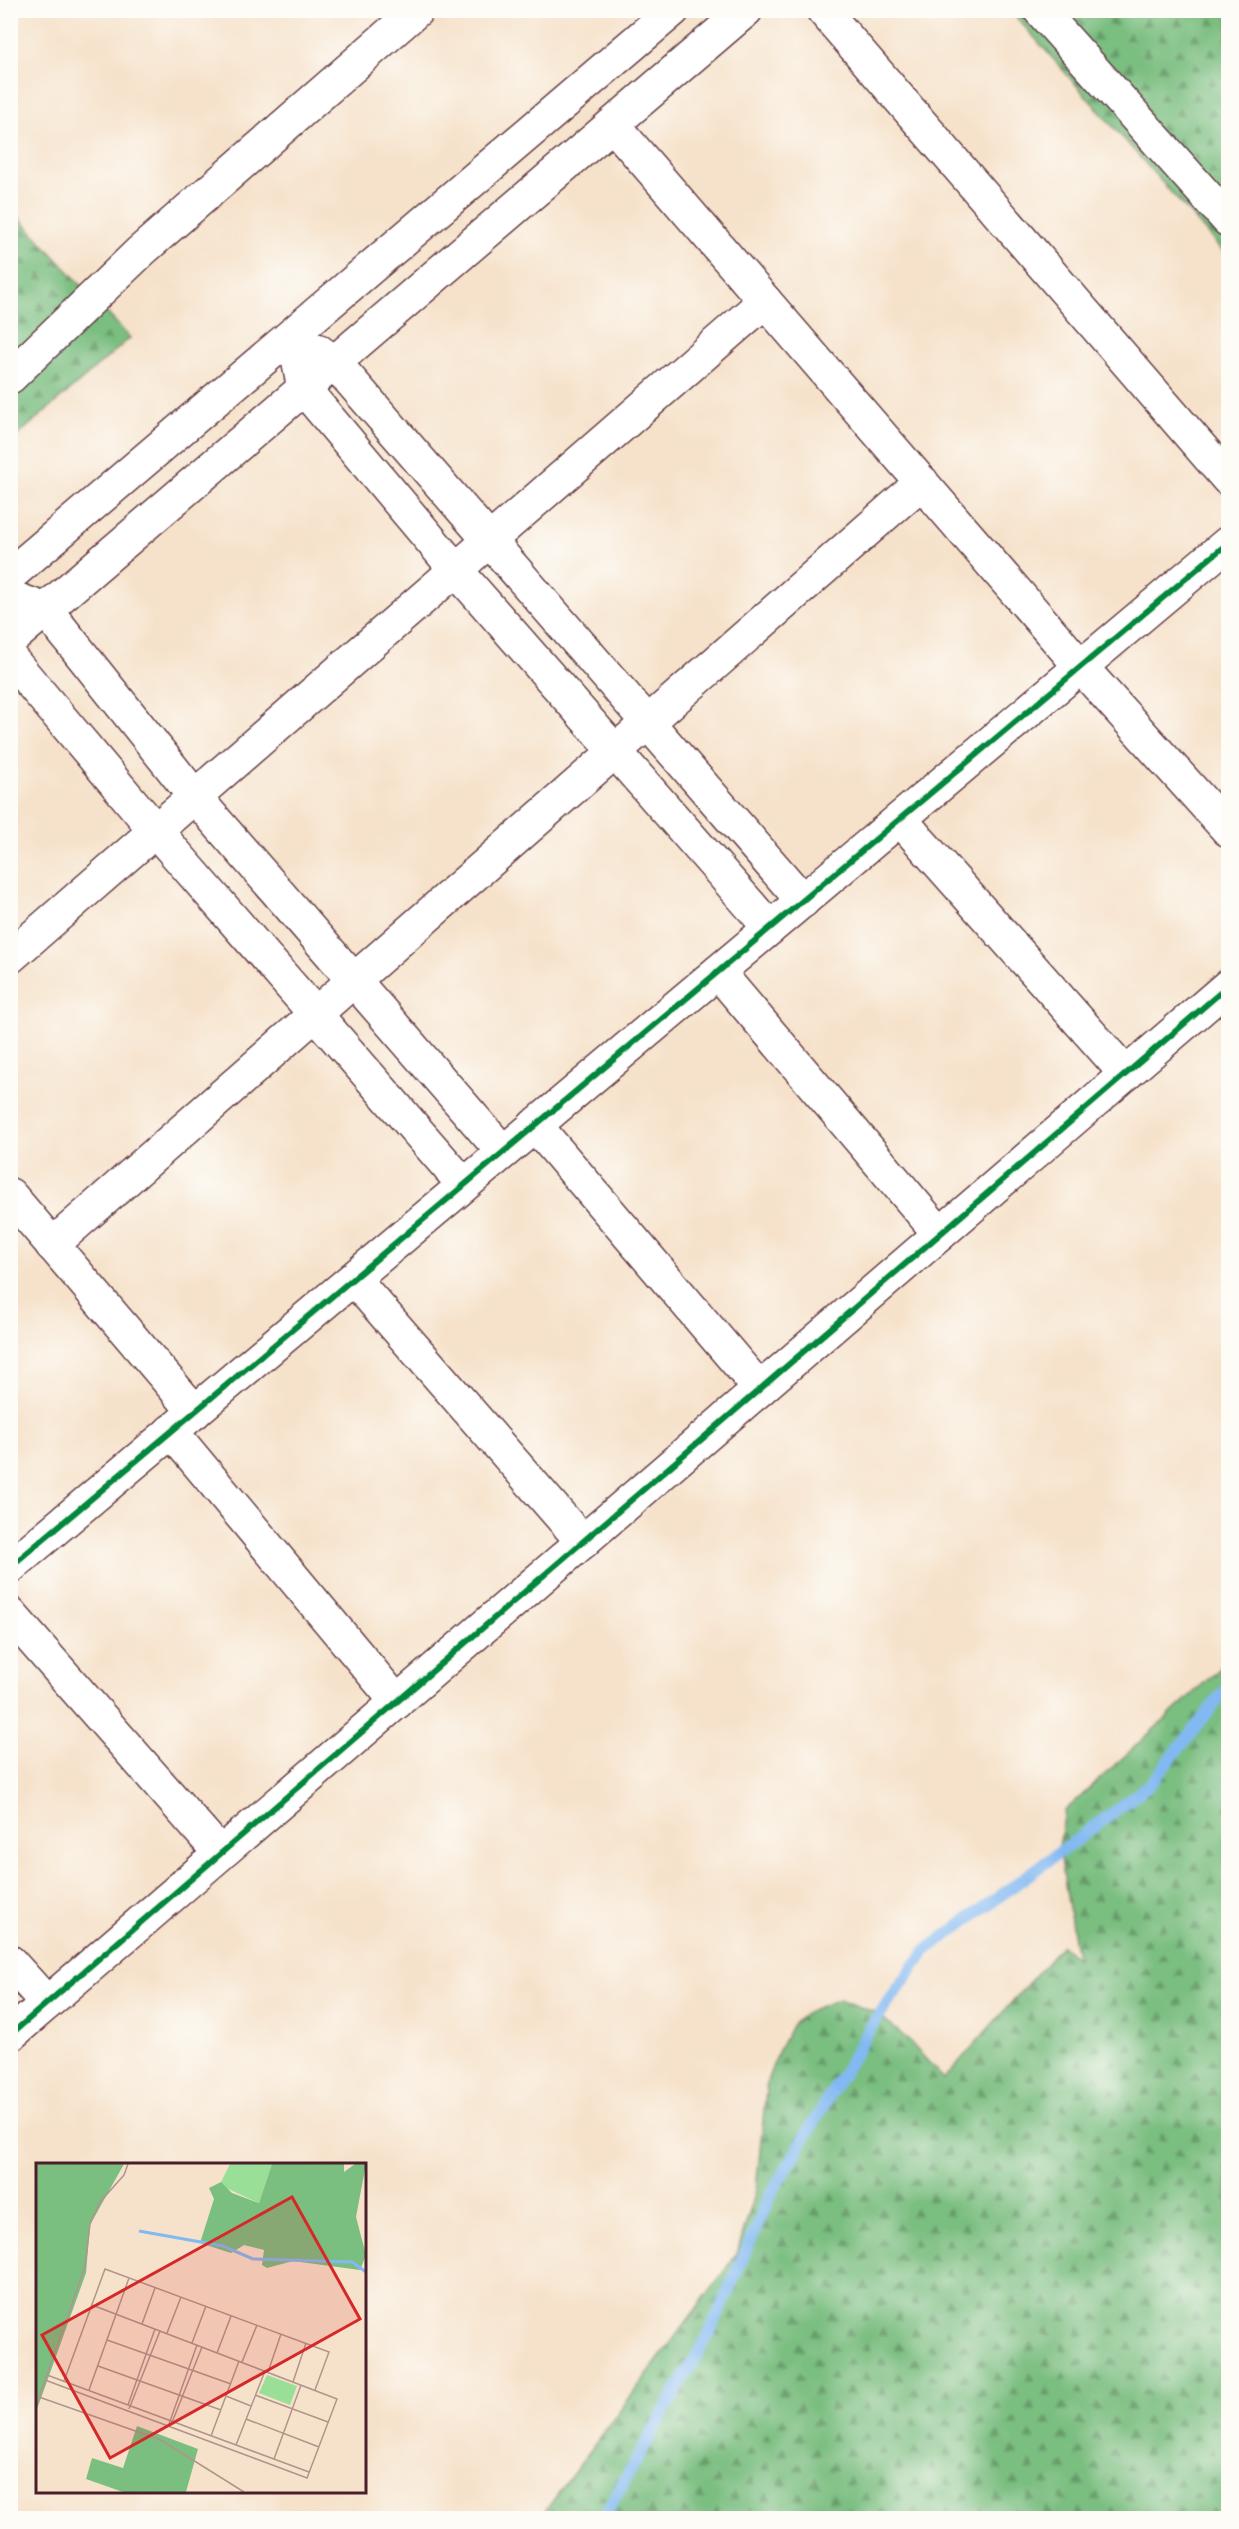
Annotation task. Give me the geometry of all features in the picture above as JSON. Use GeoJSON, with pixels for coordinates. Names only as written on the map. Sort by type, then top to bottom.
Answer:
{"type":"FeatureCollection","features":[{"type":"Feature","properties":{"kind":"street"},"geometry":{"type":"LineString","coordinates":[[10,377],[140,252],[417,10]]}},
{"type":"Feature","properties":{"kind":"street"},"geometry":{"type":"LineString","coordinates":[[10,575],[673,10]]}},
{"type":"Feature","properties":{"kind":"street"},"geometry":{"type":"LineString","coordinates":[[10,640],[746,10]]}},
{"type":"Feature","properties":{"kind":"street"},"geometry":{"type":"LineString","coordinates":[[823,10],[1228,479]]}},
{"type":"Feature","properties":{"kind":"street"},"geometry":{"type":"LineString","coordinates":[[1040,10],[1228,220]]}},
{"type":"Feature","properties":{"kind":"street"},"geometry":{"type":"LineString","coordinates":[[613,125],[1081,667],[1228,830]]}},
{"type":"Feature","properties":{"kind":"street"},"geometry":{"type":"LineString","coordinates":[[10,957],[765,301]]}},
{"type":"Feature","properties":{"kind":"street"},"geometry":{"type":"LineString","coordinates":[[293,334],[334,363],[803,901]]}},
{"type":"Feature","properties":{"kind":"street"},"geometry":{"type":"LineString","coordinates":[[293,334],[304,389],[456,570],[770,928]]}},
{"type":"Feature","properties":{"kind":"street"},"geometry":{"type":"LineString","coordinates":[[52,1245],[922,482]]}},
{"type":"Feature","properties":{"kind":"street"},"geometry":{"type":"LineString","coordinates":[[11,1567],[1228,543]]}},
{"type":"Feature","properties":{"kind":"street"},"geometry":{"type":"LineString","coordinates":[[10,597],[46,610],[195,797],[504,1152]]}},
{"type":"Feature","properties":{"kind":"street"},"geometry":{"type":"LineString","coordinates":[[10,658],[156,831],[464,1185]]}},
{"type":"Feature","properties":{"kind":"street"},"geometry":{"type":"LineString","coordinates":[[900,819],[1126,1074]]}},
{"type":"Feature","properties":{"kind":"street"},"geometry":{"type":"LineString","coordinates":[[718,972],[940,1234]]}},
{"type":"Feature","properties":{"kind":"street"},"geometry":{"type":"LineString","coordinates":[[10,2035],[1228,986]]}},
{"type":"Feature","properties":{"kind":"street"},"geometry":{"type":"LineString","coordinates":[[535,1125],[760,1389]]}},
{"type":"Feature","properties":{"kind":"street"},"geometry":{"type":"LineString","coordinates":[[10,1196],[52,1245],[183,1422],[397,1702]]}},
{"type":"Feature","properties":{"kind":"street"},"geometry":{"type":"LineString","coordinates":[[354,1279],[583,1542]]}},
{"type":"Feature","properties":{"kind":"street"},"geometry":{"type":"LineString","coordinates":[[10,1614],[220,1853]]}},
{"type":"Feature","properties":{"kind":"street"},"geometry":{"type":"LineString","coordinates":[[10,1962],[47,2003]]}},
{"type":"Feature","properties":{"kind":"green space"},"geometry":{"type":"Polygon","coordinates":[[[1011,11],[1228,11],[1228,257],[1011,11]]]}},
{"type":"Feature","properties":{"kind":"green space"},"geometry":{"type":"Polygon","coordinates":[[[10,208],[130,338],[11,441],[10,441],[10,208]]]}},
{"type":"Feature","properties":{"kind":"green space"},"geometry":{"type":"Polygon","coordinates":[[[1228,1661],[1228,2518],[540,2518],[737,2254],[756,2190],[767,2081],[779,2050],[793,2024],[809,2011],[839,1999],[878,2014],[907,2039],[944,2079],[1062,1945],[1077,1958],[1059,1847],[1065,1811],[1228,1661]]]}},
{"type":"Feature","properties":{"kind":"waterway"},"geometry":{"type":"LineString","coordinates":[[603,2518],[710,2332],[771,2194],[870,2028],[925,1951],[1151,1783],[1228,1687]]}},
{"type":"Feature","properties":{"kind":"cycle path"},"geometry":{"type":"LineString","coordinates":[[10,1567],[1228,543]]}},
{"type":"Feature","properties":{"kind":"cycle path"},"geometry":{"type":"LineString","coordinates":[[10,2035],[1228,986]]}}]}
